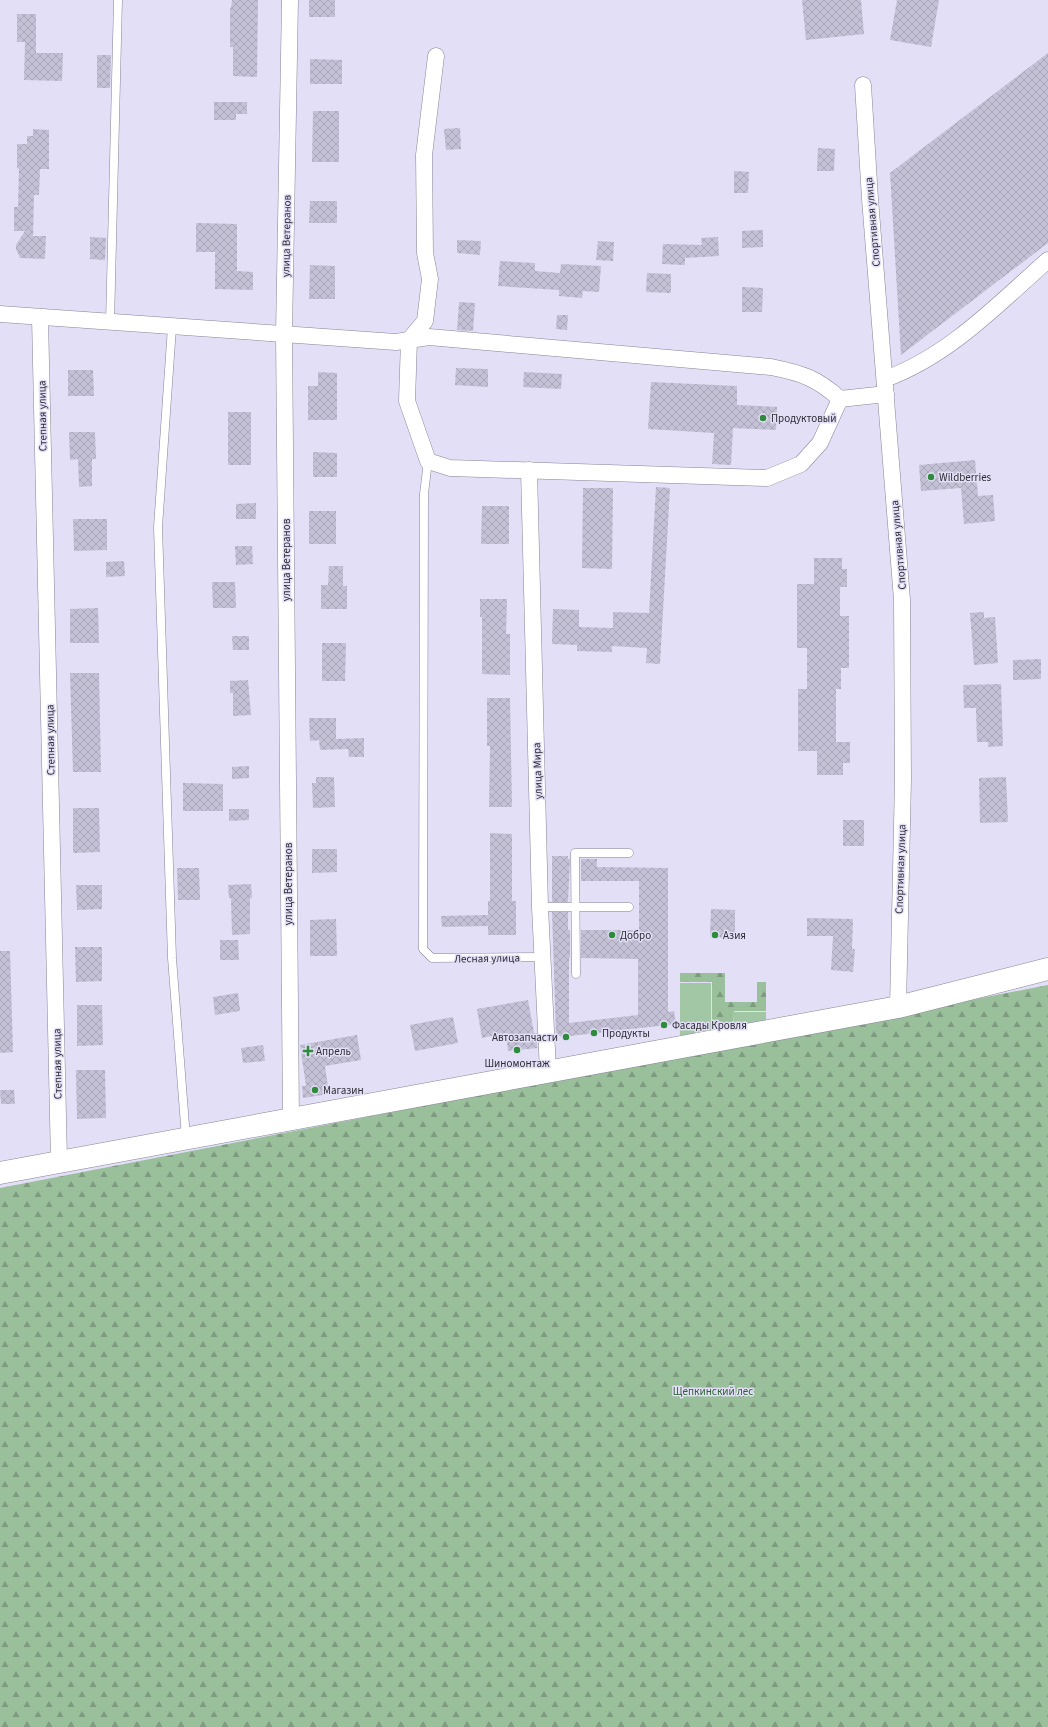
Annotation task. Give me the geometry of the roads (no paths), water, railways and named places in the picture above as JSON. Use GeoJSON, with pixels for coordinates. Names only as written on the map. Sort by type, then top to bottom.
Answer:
{"type":"FeatureCollection","features":[{"type":"Feature","properties":{"kind":"main road"},"geometry":{"type":"LineString","coordinates":[[0,1172],[898,1007],[1048,969]]}},
{"type":"Feature","properties":{"kind":"street","name":"улица Ветеранов"},"geometry":{"type":"LineString","coordinates":[[290,0],[284,334],[291,1119]]}},
{"type":"Feature","properties":{"kind":"street"},"geometry":{"type":"LineString","coordinates":[[436,56],[424,155],[425,253],[430,280],[425,321],[409,340],[406,401],[428,460],[450,468],[767,478],[801,464],[820,443],[840,399]]}},
{"type":"Feature","properties":{"kind":"street","name":"Спортивная улица"},"geometry":{"type":"LineString","coordinates":[[863,85],[870,199],[902,600],[903,779],[898,1007]]}},
{"type":"Feature","properties":{"kind":"street"},"geometry":{"type":"LineString","coordinates":[[840,399],[886,387],[902,373],[965,334],[1048,260]]}},
{"type":"Feature","properties":{"kind":"street"},"geometry":{"type":"LineString","coordinates":[[0,314],[110,323],[396,342],[429,338],[771,367],[800,373],[825,386],[840,399]]}},
{"type":"Feature","properties":{"kind":"street","name":"Степная улица"},"geometry":{"type":"LineString","coordinates":[[40,318],[59,1161]]}},
{"type":"Feature","properties":{"kind":"street","name":"улица Мира"},"geometry":{"type":"LineString","coordinates":[[529,470],[540,907],[548,1072]]}},
{"type":"Feature","properties":{"kind":"lane"},"geometry":{"type":"LineString","coordinates":[[110,323],[118,0]]}},
{"type":"Feature","properties":{"kind":"lane"},"geometry":{"type":"LineString","coordinates":[[172,327],[158,527],[172,958],[186,1139]]}},
{"type":"Feature","properties":{"kind":"lane","name":"Лесная улица"},"geometry":{"type":"LineString","coordinates":[[428,460],[424,502],[423,949],[432,958],[543,957]]}},
{"type":"Feature","properties":{"kind":"lane"},"geometry":{"type":"LineString","coordinates":[[576,974],[575,853],[629,853]]}},
{"type":"Feature","properties":{"kind":"lane"},"geometry":{"type":"LineString","coordinates":[[540,907],[629,907]]}},
{"type":"Feature","properties":{"kind":"place","name":"Продуктовый"},"geometry":{"type":"Point","coordinates":[763,418]}},
{"type":"Feature","properties":{"kind":"place","name":"Wildberries"},"geometry":{"type":"Point","coordinates":[931,477]}},
{"type":"Feature","properties":{"kind":"place","name":"Добро"},"geometry":{"type":"Point","coordinates":[612,935]}},
{"type":"Feature","properties":{"kind":"place","name":"Азия"},"geometry":{"type":"Point","coordinates":[715,935]}},
{"type":"Feature","properties":{"kind":"place","name":"Фасады Кровля"},"geometry":{"type":"Point","coordinates":[664,1025]}},
{"type":"Feature","properties":{"kind":"place","name":"Продукты"},"geometry":{"type":"Point","coordinates":[594,1033]}},
{"type":"Feature","properties":{"kind":"place","name":"Автозапчасти"},"geometry":{"type":"Point","coordinates":[566,1037]}},
{"type":"Feature","properties":{"kind":"place","name":"Шиномонтаж"},"geometry":{"type":"Point","coordinates":[517,1050]}},
{"type":"Feature","properties":{"kind":"place","name":"Апрель"},"geometry":{"type":"Point","coordinates":[308,1051]}},
{"type":"Feature","properties":{"kind":"place","name":"Магазин"},"geometry":{"type":"Point","coordinates":[315,1090]}},
{"type":"Feature","properties":{"kind":"park label","name":"Щепкинский лес"},"geometry":{"type":"Point","coordinates":[713,1391]}}]}
